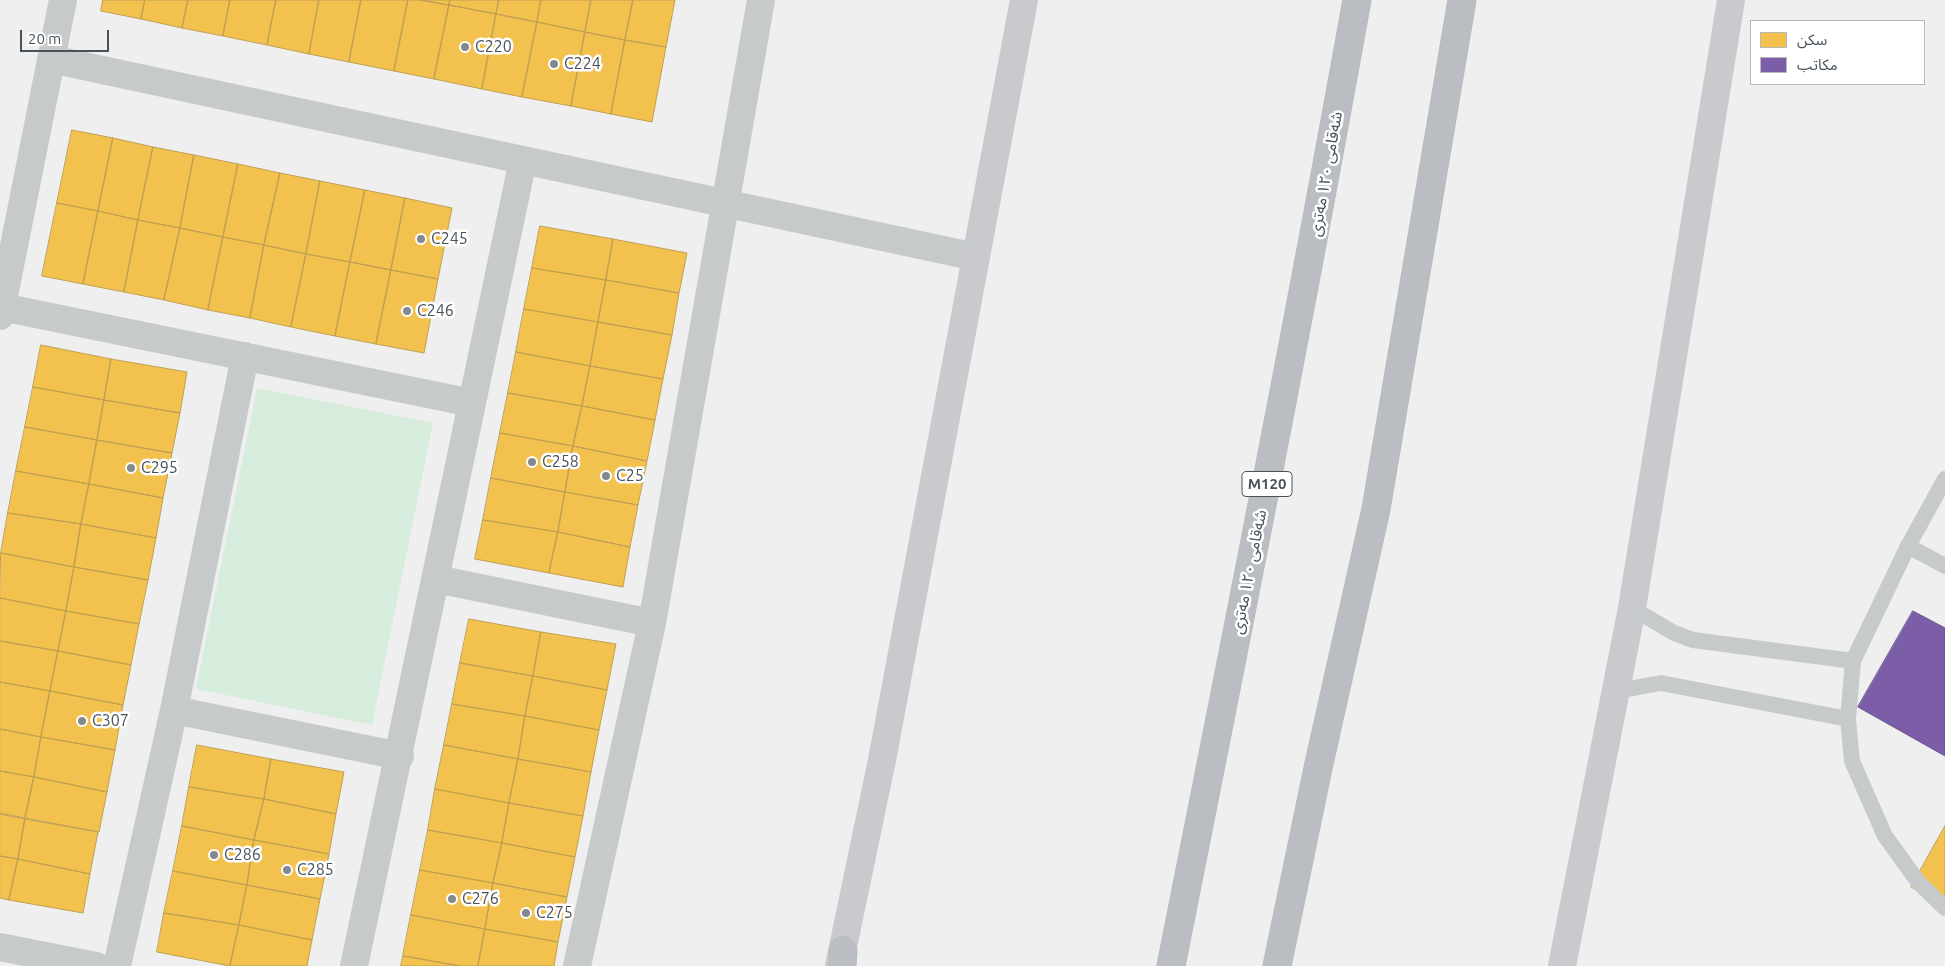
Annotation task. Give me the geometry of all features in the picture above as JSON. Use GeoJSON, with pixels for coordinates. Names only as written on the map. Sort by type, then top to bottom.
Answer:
{"type":"FeatureCollection","features":[{"type":"Feature","properties":{"kind":"highway","name":"شەقامی ١٢٠ مەتری"},"geometry":{"type":"LineString","coordinates":[[1171,966],[1320,210],[1357,0]]}},
{"type":"Feature","properties":{"kind":"highway"},"geometry":{"type":"LineString","coordinates":[[1277,966],[1318,768],[1376,509],[1462,0]]}},
{"type":"Feature","properties":{"kind":"street"},"geometry":{"type":"LineString","coordinates":[[63,0],[51,59],[10,211],[1,311],[245,356],[472,402]]}},
{"type":"Feature","properties":{"kind":"street"},"geometry":{"type":"LineString","coordinates":[[577,966],[652,623],[761,0]]}},
{"type":"Feature","properties":{"kind":"street"},"geometry":{"type":"LineString","coordinates":[[841,961],[879,778],[1024,0]]}},
{"type":"Feature","properties":{"kind":"street"},"geometry":{"type":"LineString","coordinates":[[1562,966],[1632,608],[1731,0]]}},
{"type":"Feature","properties":{"kind":"street"},"geometry":{"type":"LineString","coordinates":[[51,59],[976,258]]}},
{"type":"Feature","properties":{"kind":"street"},"geometry":{"type":"LineString","coordinates":[[354,966],[400,756],[523,160]]}},
{"type":"Feature","properties":{"kind":"street"},"geometry":{"type":"LineString","coordinates":[[117,966],[174,710],[245,356]]}},
{"type":"Feature","properties":{"kind":"street"},"geometry":{"type":"LineString","coordinates":[[436,579],[652,623]]}},
{"type":"Feature","properties":{"kind":"street"},"geometry":{"type":"LineString","coordinates":[[174,710],[400,756]]}},
{"type":"Feature","properties":{"kind":"street"},"geometry":{"type":"LineString","coordinates":[[0,947],[96,966]]}},
{"type":"Feature","properties":{"kind":"lane"},"geometry":{"type":"LineString","coordinates":[[1945,479],[1908,546],[1853,661],[1848,719],[1852,760],[1885,836],[1919,882],[1945,908]]}},
{"type":"Feature","properties":{"kind":"lane"},"geometry":{"type":"LineString","coordinates":[[1908,546],[1945,566]]}},
{"type":"Feature","properties":{"kind":"lane"},"geometry":{"type":"LineString","coordinates":[[1632,608],[1674,633],[1693,640],[1853,661]]}},
{"type":"Feature","properties":{"kind":"lane"},"geometry":{"type":"LineString","coordinates":[[1617,691],[1662,683],[1848,719]]}},
{"type":"Feature","properties":{"kind":"green space"},"geometry":{"type":"Polygon","coordinates":[[[257,388],[433,423],[372,725],[196,689],[257,388]]]}},
{"type":"Feature","properties":{"kind":"building: سكن"},"geometry":{"type":"Polygon","coordinates":[[[103,0],[145,0],[141,19],[101,11],[103,0]]]}},
{"type":"Feature","properties":{"kind":"building: سكن"},"geometry":{"type":"Polygon","coordinates":[[[145,0],[188,0],[182,28],[141,19],[145,0]]]}},
{"type":"Feature","properties":{"kind":"building: سكن"},"geometry":{"type":"Polygon","coordinates":[[[188,0],[230,0],[223,36],[182,28],[188,0]]]}},
{"type":"Feature","properties":{"kind":"building: سكن"},"geometry":{"type":"Polygon","coordinates":[[[230,0],[276,0],[267,45],[223,36],[230,0]]]}},
{"type":"Feature","properties":{"kind":"building: سكن"},"geometry":{"type":"Polygon","coordinates":[[[276,0],[319,0],[309,54],[267,45],[276,0]]]}},
{"type":"Feature","properties":{"kind":"building: سكن"},"geometry":{"type":"Polygon","coordinates":[[[319,0],[361,0],[349,62],[309,54],[319,0]]]}},
{"type":"Feature","properties":{"kind":"building: سكن"},"geometry":{"type":"Polygon","coordinates":[[[361,0],[408,0],[394,71],[349,62],[361,0]]]}},
{"type":"Feature","properties":{"kind":"building: سكن"},"geometry":{"type":"Polygon","coordinates":[[[408,0],[421,0],[449,5],[434,79],[394,71],[408,0]]]}},
{"type":"Feature","properties":{"kind":"building: سكن"},"geometry":{"type":"Polygon","coordinates":[[[421,0],[450,0],[449,5],[421,0]]]}},
{"type":"Feature","properties":{"kind":"building: سكن"},"geometry":{"type":"Polygon","coordinates":[[[450,0],[499,0],[496,14],[449,5],[450,0]]]}},
{"type":"Feature","properties":{"kind":"building: سكن"},"geometry":{"type":"Polygon","coordinates":[[[499,0],[541,0],[537,22],[496,14],[499,0]]]}},
{"type":"Feature","properties":{"kind":"building: سكن"},"geometry":{"type":"Polygon","coordinates":[[[541,0],[591,0],[585,32],[537,22],[541,0]]]}},
{"type":"Feature","properties":{"kind":"building: سكن"},"geometry":{"type":"Polygon","coordinates":[[[591,0],[633,0],[625,40],[585,32],[591,0]]]}},
{"type":"Feature","properties":{"kind":"building: سكن"},"geometry":{"type":"Polygon","coordinates":[[[633,0],[675,0],[666,47],[625,40],[633,0]]]}},
{"type":"Feature","properties":{"kind":"building: سكن","name":"C220"},"geometry":{"type":"Polygon","coordinates":[[[449,5],[496,14],[482,89],[434,79],[449,5]]]}},
{"type":"Feature","properties":{"kind":"building: سكن"},"geometry":{"type":"Polygon","coordinates":[[[496,14],[537,22],[522,97],[482,89],[496,14]]]}},
{"type":"Feature","properties":{"kind":"building: سكن","name":"C224"},"geometry":{"type":"Polygon","coordinates":[[[537,22],[585,32],[571,106],[522,97],[537,22]]]}},
{"type":"Feature","properties":{"kind":"building: سكن"},"geometry":{"type":"Polygon","coordinates":[[[585,32],[625,40],[611,114],[571,106],[585,32]]]}},
{"type":"Feature","properties":{"kind":"building: سكن"},"geometry":{"type":"Polygon","coordinates":[[[625,40],[666,47],[652,122],[611,114],[625,40]]]}},
{"type":"Feature","properties":{"kind":"building: سكن"},"geometry":{"type":"Polygon","coordinates":[[[72,130],[113,138],[98,211],[57,203],[72,130]]]}},
{"type":"Feature","properties":{"kind":"building: سكن"},"geometry":{"type":"Polygon","coordinates":[[[113,138],[153,147],[138,220],[98,211],[113,138]]]}},
{"type":"Feature","properties":{"kind":"building: سكن"},"geometry":{"type":"Polygon","coordinates":[[[153,147],[194,155],[180,228],[138,220],[153,147]]]}},
{"type":"Feature","properties":{"kind":"building: سكن"},"geometry":{"type":"Polygon","coordinates":[[[194,155],[238,164],[223,237],[180,228],[194,155]]]}},
{"type":"Feature","properties":{"kind":"building: سكن"},"geometry":{"type":"Polygon","coordinates":[[[238,164],[280,173],[264,245],[223,237],[238,164]]]}},
{"type":"Feature","properties":{"kind":"building: سكن"},"geometry":{"type":"Polygon","coordinates":[[[280,173],[320,181],[306,254],[264,245],[280,173]]]}},
{"type":"Feature","properties":{"kind":"building: سكن"},"geometry":{"type":"Polygon","coordinates":[[[320,181],[365,190],[350,262],[306,254],[320,181]]]}},
{"type":"Feature","properties":{"kind":"building: سكن"},"geometry":{"type":"Polygon","coordinates":[[[365,190],[405,198],[391,270],[350,262],[365,190]]]}},
{"type":"Feature","properties":{"kind":"building: سكن","name":"C245"},"geometry":{"type":"Polygon","coordinates":[[[405,198],[452,208],[438,279],[391,270],[405,198]]]}},
{"type":"Feature","properties":{"kind":"building: سكن"},"geometry":{"type":"Polygon","coordinates":[[[57,203],[98,211],[83,284],[42,276],[57,203]]]}},
{"type":"Feature","properties":{"kind":"building: سكن"},"geometry":{"type":"Polygon","coordinates":[[[98,211],[138,220],[124,292],[83,284],[98,211]]]}},
{"type":"Feature","properties":{"kind":"building: سكن"},"geometry":{"type":"Polygon","coordinates":[[[138,220],[180,228],[164,300],[124,292],[138,220]]]}},
{"type":"Feature","properties":{"kind":"building: سكن"},"geometry":{"type":"Polygon","coordinates":[[[540,226],[613,239],[606,280],[532,268],[540,226]]]}},
{"type":"Feature","properties":{"kind":"building: سكن"},"geometry":{"type":"Polygon","coordinates":[[[180,228],[223,237],[208,310],[164,300],[180,228]]]}},
{"type":"Feature","properties":{"kind":"building: سكن"},"geometry":{"type":"Polygon","coordinates":[[[223,237],[264,245],[250,318],[208,310],[223,237]]]}},
{"type":"Feature","properties":{"kind":"building: سكن"},"geometry":{"type":"Polygon","coordinates":[[[613,239],[687,253],[679,293],[606,280],[613,239]]]}},
{"type":"Feature","properties":{"kind":"building: سكن"},"geometry":{"type":"Polygon","coordinates":[[[264,245],[306,254],[291,327],[250,318],[264,245]]]}},
{"type":"Feature","properties":{"kind":"building: سكن"},"geometry":{"type":"Polygon","coordinates":[[[306,254],[350,262],[335,336],[291,327],[306,254]]]}},
{"type":"Feature","properties":{"kind":"building: سكن"},"geometry":{"type":"Polygon","coordinates":[[[350,262],[391,270],[376,344],[335,336],[350,262]]]}},
{"type":"Feature","properties":{"kind":"building: سكن"},"geometry":{"type":"Polygon","coordinates":[[[532,268],[606,280],[598,322],[524,309],[532,268]]]}},
{"type":"Feature","properties":{"kind":"building: سكن","name":"C246"},"geometry":{"type":"Polygon","coordinates":[[[391,270],[438,279],[424,353],[376,344],[391,270]]]}},
{"type":"Feature","properties":{"kind":"building: سكن"},"geometry":{"type":"Polygon","coordinates":[[[606,280],[679,293],[672,335],[598,322],[606,280]]]}},
{"type":"Feature","properties":{"kind":"building: سكن"},"geometry":{"type":"Polygon","coordinates":[[[524,309],[598,322],[590,366],[516,352],[524,309]]]}},
{"type":"Feature","properties":{"kind":"building: سكن"},"geometry":{"type":"Polygon","coordinates":[[[598,322],[672,335],[663,379],[590,366],[598,322]]]}},
{"type":"Feature","properties":{"kind":"building: سكن"},"geometry":{"type":"Polygon","coordinates":[[[41,345],[111,359],[104,400],[33,387],[41,345]]]}},
{"type":"Feature","properties":{"kind":"building: سكن"},"geometry":{"type":"Polygon","coordinates":[[[516,352],[590,366],[582,406],[508,393],[516,352]]]}},
{"type":"Feature","properties":{"kind":"building: سكن"},"geometry":{"type":"Polygon","coordinates":[[[111,359],[187,372],[180,413],[104,400],[111,359]]]}},
{"type":"Feature","properties":{"kind":"building: سكن"},"geometry":{"type":"Polygon","coordinates":[[[590,366],[663,379],[655,420],[582,406],[590,366]]]}},
{"type":"Feature","properties":{"kind":"building: سكن"},"geometry":{"type":"Polygon","coordinates":[[[33,387],[104,400],[97,440],[25,427],[33,387]]]}},
{"type":"Feature","properties":{"kind":"building: سكن"},"geometry":{"type":"Polygon","coordinates":[[[508,393],[582,406],[573,446],[500,433],[508,393]]]}},
{"type":"Feature","properties":{"kind":"building: سكن"},"geometry":{"type":"Polygon","coordinates":[[[104,400],[180,413],[172,453],[97,440],[104,400]]]}},
{"type":"Feature","properties":{"kind":"building: سكن"},"geometry":{"type":"Polygon","coordinates":[[[582,406],[655,420],[647,461],[573,446],[582,406]]]}},
{"type":"Feature","properties":{"kind":"building: سكن"},"geometry":{"type":"Polygon","coordinates":[[[25,427],[97,440],[89,484],[16,471],[25,427]]]}},
{"type":"Feature","properties":{"kind":"building: سكن","name":"C258"},"geometry":{"type":"Polygon","coordinates":[[[500,433],[573,446],[565,492],[491,478],[500,433]]]}},
{"type":"Feature","properties":{"kind":"building: سكن","name":"C295"},"geometry":{"type":"Polygon","coordinates":[[[97,440],[172,453],[163,498],[89,484],[97,440]]]}},
{"type":"Feature","properties":{"kind":"building: سكن","name":"C25"},"geometry":{"type":"Polygon","coordinates":[[[573,446],[647,461],[638,505],[565,492],[573,446]]]}},
{"type":"Feature","properties":{"kind":"building: سكن"},"geometry":{"type":"Polygon","coordinates":[[[16,471],[89,484],[81,524],[8,513],[16,471]]]}},
{"type":"Feature","properties":{"kind":"building: سكن"},"geometry":{"type":"Polygon","coordinates":[[[491,478],[565,492],[558,532],[483,520],[491,478]]]}},
{"type":"Feature","properties":{"kind":"building: سكن"},"geometry":{"type":"Polygon","coordinates":[[[89,484],[163,498],[156,538],[81,524],[89,484]]]}},
{"type":"Feature","properties":{"kind":"building: سكن"},"geometry":{"type":"Polygon","coordinates":[[[565,492],[638,505],[630,547],[558,532],[565,492]]]}},
{"type":"Feature","properties":{"kind":"building: سكن"},"geometry":{"type":"Polygon","coordinates":[[[8,513],[81,524],[74,567],[1,553],[8,513]]]}},
{"type":"Feature","properties":{"kind":"building: سكن"},"geometry":{"type":"Polygon","coordinates":[[[483,520],[558,532],[549,573],[475,559],[483,520]]]}},
{"type":"Feature","properties":{"kind":"building: سكن"},"geometry":{"type":"Polygon","coordinates":[[[81,524],[156,538],[148,580],[74,567],[81,524]]]}},
{"type":"Feature","properties":{"kind":"building: سكن"},"geometry":{"type":"Polygon","coordinates":[[[558,532],[630,547],[623,587],[549,573],[558,532]]]}},
{"type":"Feature","properties":{"kind":"building: سكن"},"geometry":{"type":"Polygon","coordinates":[[[1,553],[74,567],[66,611],[0,598],[1,553]]]}},
{"type":"Feature","properties":{"kind":"building: سكن"},"geometry":{"type":"Polygon","coordinates":[[[74,567],[148,580],[139,624],[66,611],[74,567]]]}},
{"type":"Feature","properties":{"kind":"building: سكن"},"geometry":{"type":"Polygon","coordinates":[[[0,598],[66,611],[58,651],[0,641],[0,598]]]}},
{"type":"Feature","properties":{"kind":"building: سكن"},"geometry":{"type":"Polygon","coordinates":[[[66,611],[139,624],[131,665],[58,651],[66,611]]]}},
{"type":"Feature","properties":{"kind":"building: سكن"},"geometry":{"type":"Polygon","coordinates":[[[469,619],[541,632],[533,676],[460,663],[469,619]]]}},
{"type":"Feature","properties":{"kind":"building: سكن"},"geometry":{"type":"Polygon","coordinates":[[[541,632],[616,644],[607,690],[533,676],[541,632]]]}},
{"type":"Feature","properties":{"kind":"building: سكن"},"geometry":{"type":"Polygon","coordinates":[[[0,641],[58,651],[50,691],[0,682],[0,641]]]}},
{"type":"Feature","properties":{"kind":"building: سكن"},"geometry":{"type":"Polygon","coordinates":[[[58,651],[131,665],[123,705],[50,691],[58,651]]]}},
{"type":"Feature","properties":{"kind":"building: سكن"},"geometry":{"type":"Polygon","coordinates":[[[460,663],[533,676],[525,716],[452,704],[460,663]]]}},
{"type":"Feature","properties":{"kind":"building: سكن"},"geometry":{"type":"Polygon","coordinates":[[[533,676],[607,690],[599,730],[525,716],[533,676]]]}},
{"type":"Feature","properties":{"kind":"building: سكن"},"geometry":{"type":"Polygon","coordinates":[[[0,682],[50,691],[41,737],[0,729],[0,682]]]}},
{"type":"Feature","properties":{"kind":"building: سكن","name":"C307"},"geometry":{"type":"Polygon","coordinates":[[[50,691],[123,705],[115,750],[41,737],[50,691]]]}},
{"type":"Feature","properties":{"kind":"building: سكن"},"geometry":{"type":"Polygon","coordinates":[[[452,704],[525,716],[518,759],[444,745],[452,704]]]}},
{"type":"Feature","properties":{"kind":"building: سكن"},"geometry":{"type":"Polygon","coordinates":[[[525,716],[599,730],[591,772],[518,759],[525,716]]]}},
{"type":"Feature","properties":{"kind":"building: سكن"},"geometry":{"type":"Polygon","coordinates":[[[0,729],[41,737],[34,777],[0,771],[0,729]]]}},
{"type":"Feature","properties":{"kind":"building: سكن"},"geometry":{"type":"Polygon","coordinates":[[[41,737],[115,750],[107,792],[34,777],[41,737]]]}},
{"type":"Feature","properties":{"kind":"building: سكن"},"geometry":{"type":"Polygon","coordinates":[[[197,745],[271,759],[264,799],[189,787],[197,745]]]}},
{"type":"Feature","properties":{"kind":"building: سكن"},"geometry":{"type":"Polygon","coordinates":[[[444,745],[518,759],[509,803],[435,789],[444,745]]]}},
{"type":"Feature","properties":{"kind":"building: سكن"},"geometry":{"type":"Polygon","coordinates":[[[271,759],[344,772],[336,814],[264,799],[271,759]]]}},
{"type":"Feature","properties":{"kind":"building: سكن"},"geometry":{"type":"Polygon","coordinates":[[[518,759],[591,772],[583,816],[509,803],[518,759]]]}},
{"type":"Feature","properties":{"kind":"building: سكن"},"geometry":{"type":"Polygon","coordinates":[[[0,771],[34,777],[25,818],[0,813],[0,771]]]}},
{"type":"Feature","properties":{"kind":"building: سكن"},"geometry":{"type":"Polygon","coordinates":[[[34,777],[107,792],[99,832],[25,818],[34,777]]]}},
{"type":"Feature","properties":{"kind":"building: سكن"},"geometry":{"type":"Polygon","coordinates":[[[189,787],[264,799],[254,840],[182,826],[189,787]]]}},
{"type":"Feature","properties":{"kind":"building: سكن"},"geometry":{"type":"Polygon","coordinates":[[[435,789],[509,803],[502,843],[428,830],[435,789]]]}},
{"type":"Feature","properties":{"kind":"building: سكن"},"geometry":{"type":"Polygon","coordinates":[[[264,799],[336,814],[329,854],[254,840],[264,799]]]}},
{"type":"Feature","properties":{"kind":"building: سكن"},"geometry":{"type":"Polygon","coordinates":[[[509,803],[583,816],[575,857],[502,843],[509,803]]]}},
{"type":"Feature","properties":{"kind":"building: سكن"},"geometry":{"type":"Polygon","coordinates":[[[0,814],[25,819],[18,859],[0,856],[0,814]]]}},
{"type":"Feature","properties":{"kind":"building: سكن"},"geometry":{"type":"Polygon","coordinates":[[[25,819],[98,832],[90,874],[18,859],[25,819]]]}},
{"type":"Feature","properties":{"kind":"building: سكن","name":"C286"},"geometry":{"type":"Polygon","coordinates":[[[182,826],[254,840],[247,885],[173,871],[182,826]]]}},
{"type":"Feature","properties":{"kind":"building: سكن"},"geometry":{"type":"Polygon","coordinates":[[[1945,826],[1945,906],[1911,887],[1945,826]]]}},
{"type":"Feature","properties":{"kind":"building: سكن"},"geometry":{"type":"Polygon","coordinates":[[[428,830],[502,843],[493,883],[420,870],[428,830]]]}},
{"type":"Feature","properties":{"kind":"building: سكن","name":"C285"},"geometry":{"type":"Polygon","coordinates":[[[254,840],[329,854],[320,899],[247,885],[254,840]]]}},
{"type":"Feature","properties":{"kind":"building: سكن"},"geometry":{"type":"Polygon","coordinates":[[[502,843],[575,857],[567,897],[493,883],[502,843]]]}},
{"type":"Feature","properties":{"kind":"building: سكن"},"geometry":{"type":"Polygon","coordinates":[[[0,856],[18,859],[9,900],[0,898],[0,856]]]}},
{"type":"Feature","properties":{"kind":"building: سكن"},"geometry":{"type":"Polygon","coordinates":[[[18,859],[90,874],[83,913],[9,900],[18,859]]]}},
{"type":"Feature","properties":{"kind":"building: سكن","name":"C276"},"geometry":{"type":"Polygon","coordinates":[[[420,870],[493,883],[485,929],[411,915],[420,870]]]}},
{"type":"Feature","properties":{"kind":"building: سكن"},"geometry":{"type":"Polygon","coordinates":[[[173,871],[247,885],[239,925],[164,913],[173,871]]]}},
{"type":"Feature","properties":{"kind":"building: سكن","name":"C275"},"geometry":{"type":"Polygon","coordinates":[[[493,883],[567,897],[558,942],[485,929],[493,883]]]}},
{"type":"Feature","properties":{"kind":"building: سكن"},"geometry":{"type":"Polygon","coordinates":[[[247,885],[320,899],[312,940],[239,925],[247,885]]]}},
{"type":"Feature","properties":{"kind":"building: سكن"},"geometry":{"type":"Polygon","coordinates":[[[164,913],[239,925],[230,966],[157,952],[164,913]]]}},
{"type":"Feature","properties":{"kind":"building: سكن"},"geometry":{"type":"Polygon","coordinates":[[[411,915],[485,929],[478,966],[460,966],[403,956],[411,915]]]}},
{"type":"Feature","properties":{"kind":"building: سكن"},"geometry":{"type":"Polygon","coordinates":[[[239,925],[312,940],[307,966],[230,966],[239,925]]]}},
{"type":"Feature","properties":{"kind":"building: سكن"},"geometry":{"type":"Polygon","coordinates":[[[485,929],[558,942],[554,966],[478,966],[485,929]]]}},
{"type":"Feature","properties":{"kind":"building: سكن"},"geometry":{"type":"Polygon","coordinates":[[[403,956],[416,958],[460,966],[401,966],[403,956]]]}},
{"type":"Feature","properties":{"kind":"building: مكاتب"},"geometry":{"type":"Polygon","coordinates":[[[1913,611],[1945,628],[1945,756],[1858,707],[1913,611]]]}},
{"type":"Feature","properties":{"kind":"place","name":"C220"},"geometry":{"type":"Point","coordinates":[465,47]}},
{"type":"Feature","properties":{"kind":"place","name":"C224"},"geometry":{"type":"Point","coordinates":[554,64]}},
{"type":"Feature","properties":{"kind":"place","name":"C245"},"geometry":{"type":"Point","coordinates":[421,239]}},
{"type":"Feature","properties":{"kind":"place","name":"C246"},"geometry":{"type":"Point","coordinates":[407,311]}},
{"type":"Feature","properties":{"kind":"place","name":"C258"},"geometry":{"type":"Point","coordinates":[532,462]}},
{"type":"Feature","properties":{"kind":"place","name":"C295"},"geometry":{"type":"Point","coordinates":[131,468]}},
{"type":"Feature","properties":{"kind":"place","name":"C25"},"geometry":{"type":"Point","coordinates":[606,476]}},
{"type":"Feature","properties":{"kind":"place","name":"C307"},"geometry":{"type":"Point","coordinates":[82,721]}},
{"type":"Feature","properties":{"kind":"place","name":"C286"},"geometry":{"type":"Point","coordinates":[214,855]}},
{"type":"Feature","properties":{"kind":"place","name":"C285"},"geometry":{"type":"Point","coordinates":[287,870]}},
{"type":"Feature","properties":{"kind":"place","name":"C276"},"geometry":{"type":"Point","coordinates":[452,899]}},
{"type":"Feature","properties":{"kind":"place","name":"C275"},"geometry":{"type":"Point","coordinates":[526,913]}}]}
